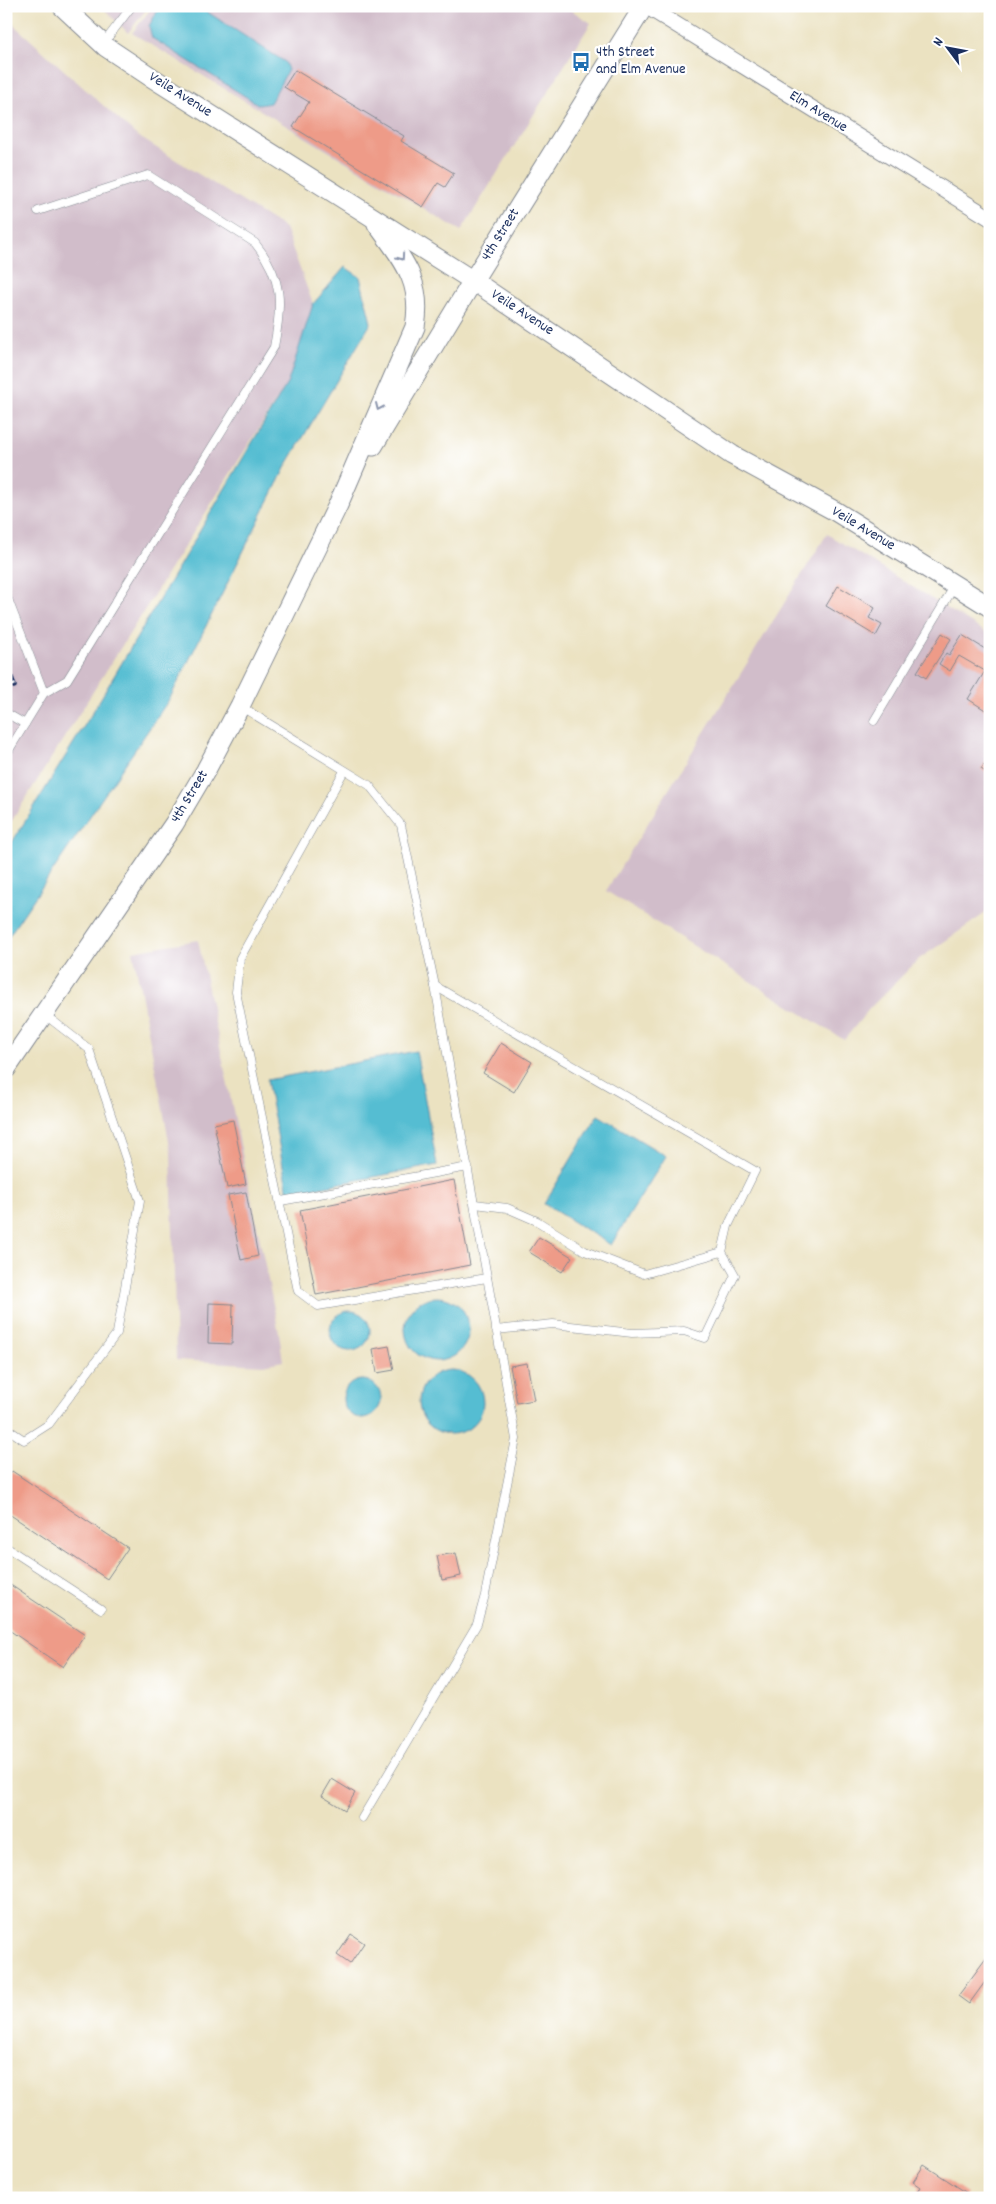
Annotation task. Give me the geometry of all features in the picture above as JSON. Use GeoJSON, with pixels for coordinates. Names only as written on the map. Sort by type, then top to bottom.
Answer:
{"type":"FeatureCollection","features":[{"type":"Feature","properties":{"kind":"street","name":"Elm Avenue"},"geometry":{"type":"LineString","coordinates":[[645,6],[990,218]]}},
{"type":"Feature","properties":{"kind":"street","name":"4th Street"},"geometry":{"type":"LineString","coordinates":[[6,1068],[174,824],[240,706],[338,505],[473,281],[645,6]]}},
{"type":"Feature","properties":{"kind":"street","name":"Veile Avenue"},"geometry":{"type":"LineString","coordinates":[[70,12],[103,44],[159,82],[473,281],[732,455],[836,511],[990,607]]}},
{"type":"Feature","properties":{"kind":"street"},"geometry":{"type":"LineString","coordinates":[[338,505],[415,327],[418,312],[418,299],[409,268],[372,217]]}},
{"type":"Feature","properties":{"kind":"lane"},"geometry":{"type":"LineString","coordinates":[[103,44],[132,6]]}},
{"type":"Feature","properties":{"kind":"lane"},"geometry":{"type":"LineString","coordinates":[[6,755],[44,693],[67,680],[78,664],[274,348],[280,313],[275,274],[267,258],[255,243],[148,175],[38,211]]}},
{"type":"Feature","properties":{"kind":"lane"},"geometry":{"type":"LineString","coordinates":[[874,720],[955,585]]}},
{"type":"Feature","properties":{"kind":"lane"},"geometry":{"type":"LineString","coordinates":[[6,594],[44,693]]}},
{"type":"Feature","properties":{"kind":"lane"},"geometry":{"type":"LineString","coordinates":[[240,706],[369,785],[401,825],[434,986],[475,1204],[516,1439],[485,1595],[477,1624],[362,1818]]}},
{"type":"Feature","properties":{"kind":"lane"},"geometry":{"type":"LineString","coordinates":[[6,713],[25,724]]}},
{"type":"Feature","properties":{"kind":"lane"},"geometry":{"type":"LineString","coordinates":[[344,771],[240,958],[236,992],[281,1201],[298,1291],[318,1306],[487,1278]]}},
{"type":"Feature","properties":{"kind":"lane"},"geometry":{"type":"LineString","coordinates":[[434,986],[755,1171],[728,1226],[722,1252],[735,1275],[705,1338],[684,1331],[632,1333],[553,1324],[496,1330]]}},
{"type":"Feature","properties":{"kind":"lane"},"geometry":{"type":"LineString","coordinates":[[6,1428],[24,1440],[49,1424],[117,1333],[140,1200],[89,1049],[44,1014]]}},
{"type":"Feature","properties":{"kind":"lane"},"geometry":{"type":"LineString","coordinates":[[281,1201],[468,1167]]}},
{"type":"Feature","properties":{"kind":"lane"},"geometry":{"type":"LineString","coordinates":[[475,1204],[507,1208],[537,1221],[585,1251],[644,1274],[722,1252]]}},
{"type":"Feature","properties":{"kind":"lane"},"geometry":{"type":"LineString","coordinates":[[6,1547],[101,1609]]}},
{"type":"Feature","properties":{"kind":"shaded area"},"geometry":{"type":"Polygon","coordinates":[[[101,6],[149,6],[128,33],[101,6]]]}},
{"type":"Feature","properties":{"kind":"shaded area"},"geometry":{"type":"Polygon","coordinates":[[[153,6],[565,6],[591,23],[461,231],[132,33],[153,6]]]}},
{"type":"Feature","properties":{"kind":"shaded area"},"geometry":{"type":"Polygon","coordinates":[[[6,18],[136,135],[285,228],[313,304],[288,382],[6,830],[6,18]]]}},
{"type":"Feature","properties":{"kind":"shaded area"},"geometry":{"type":"Polygon","coordinates":[[[827,534],[990,635],[990,910],[919,959],[870,1008],[844,1040],[606,891],[827,534]]]}},
{"type":"Feature","properties":{"kind":"shaded area"},"geometry":{"type":"Polygon","coordinates":[[[198,940],[279,1333],[283,1361],[263,1365],[176,1360],[171,1152],[133,951],[198,940]]]}},
{"type":"Feature","properties":{"kind":"water"},"geometry":{"type":"Polygon","coordinates":[[[160,6],[198,6],[285,62],[288,70],[270,103],[259,105],[152,38],[149,26],[160,6]]]}},
{"type":"Feature","properties":{"kind":"water"},"geometry":{"type":"Polygon","coordinates":[[[345,267],[360,277],[371,323],[286,466],[170,698],[6,940],[6,852],[91,715],[288,382],[313,304],[345,267]]]}},
{"type":"Feature","properties":{"kind":"water"},"geometry":{"type":"Polygon","coordinates":[[[416,1051],[437,1165],[288,1193],[267,1080],[416,1051]]]}},
{"type":"Feature","properties":{"kind":"water"},"geometry":{"type":"Polygon","coordinates":[[[598,1115],[666,1156],[611,1245],[544,1204],[598,1115]]]}},
{"type":"Feature","properties":{"kind":"water"},"geometry":{"type":"Polygon","coordinates":[[[437,1297],[455,1302],[460,1306],[464,1311],[469,1329],[464,1347],[460,1352],[455,1356],[437,1361],[419,1356],[414,1352],[410,1347],[405,1329],[410,1311],[414,1306],[419,1302],[437,1297]]]}},
{"type":"Feature","properties":{"kind":"water"},"geometry":{"type":"Polygon","coordinates":[[[350,1311],[364,1317],[370,1331],[364,1345],[350,1351],[336,1345],[330,1331],[336,1317],[350,1311]]]}},
{"type":"Feature","properties":{"kind":"water"},"geometry":{"type":"Polygon","coordinates":[[[451,1370],[469,1376],[477,1384],[483,1402],[477,1420],[469,1428],[451,1434],[433,1428],[425,1420],[419,1402],[425,1384],[433,1376],[451,1370]]]}},
{"type":"Feature","properties":{"kind":"water"},"geometry":{"type":"Polygon","coordinates":[[[362,1380],[369,1381],[375,1386],[380,1392],[380,1406],[375,1412],[369,1417],[362,1418],[355,1417],[349,1412],[344,1406],[343,1399],[344,1392],[349,1386],[355,1381],[362,1380]]]}},
{"type":"Feature","properties":{"kind":"building"},"geometry":{"type":"Polygon","coordinates":[[[295,70],[404,136],[401,141],[454,173],[445,187],[438,183],[423,207],[293,127],[309,102],[284,87],[295,70]]]}},
{"type":"Feature","properties":{"kind":"building"},"geometry":{"type":"Polygon","coordinates":[[[838,586],[875,608],[869,618],[882,625],[876,636],[826,606],[838,586]]]}},
{"type":"Feature","properties":{"kind":"building"},"geometry":{"type":"Polygon","coordinates":[[[942,633],[951,639],[926,678],[917,672],[942,633]]]}},
{"type":"Feature","properties":{"kind":"building"},"geometry":{"type":"Polygon","coordinates":[[[962,635],[990,652],[990,713],[968,699],[985,671],[959,656],[950,671],[939,664],[946,653],[949,655],[962,635]]]}},
{"type":"Feature","properties":{"kind":"building"},"geometry":{"type":"Polygon","coordinates":[[[990,756],[990,775],[981,769],[990,756]]]}},
{"type":"Feature","properties":{"kind":"building"},"geometry":{"type":"Polygon","coordinates":[[[501,1043],[532,1062],[514,1092],[483,1073],[501,1043]]]}},
{"type":"Feature","properties":{"kind":"building"},"geometry":{"type":"Polygon","coordinates":[[[233,1120],[246,1184],[227,1188],[214,1124],[233,1120]]]}},
{"type":"Feature","properties":{"kind":"building"},"geometry":{"type":"Polygon","coordinates":[[[454,1180],[470,1265],[316,1295],[300,1210],[454,1180]]]}},
{"type":"Feature","properties":{"kind":"building"},"geometry":{"type":"Polygon","coordinates":[[[246,1192],[258,1256],[241,1260],[228,1195],[246,1192]]]}},
{"type":"Feature","properties":{"kind":"building"},"geometry":{"type":"Polygon","coordinates":[[[539,1237],[572,1257],[562,1272],[529,1252],[539,1237]]]}},
{"type":"Feature","properties":{"kind":"building"},"geometry":{"type":"Polygon","coordinates":[[[209,1303],[233,1304],[232,1344],[208,1343],[209,1303]]]}},
{"type":"Feature","properties":{"kind":"building"},"geometry":{"type":"Polygon","coordinates":[[[389,1346],[394,1370],[377,1373],[373,1349],[389,1346]]]}},
{"type":"Feature","properties":{"kind":"building"},"geometry":{"type":"Polygon","coordinates":[[[527,1363],[534,1400],[517,1403],[510,1366],[527,1363]]]}},
{"type":"Feature","properties":{"kind":"building"},"geometry":{"type":"Polygon","coordinates":[[[12,1471],[128,1548],[107,1579],[6,1512],[6,1479],[12,1471]]]}},
{"type":"Feature","properties":{"kind":"building"},"geometry":{"type":"Polygon","coordinates":[[[456,1553],[461,1576],[442,1580],[437,1556],[456,1553]]]}},
{"type":"Feature","properties":{"kind":"building"},"geometry":{"type":"Polygon","coordinates":[[[6,1582],[85,1635],[63,1667],[6,1628],[6,1582]]]}},
{"type":"Feature","properties":{"kind":"building"},"geometry":{"type":"Polygon","coordinates":[[[332,1779],[355,1793],[345,1810],[322,1796],[332,1779]]]}},
{"type":"Feature","properties":{"kind":"building"},"geometry":{"type":"Polygon","coordinates":[[[351,1934],[364,1943],[350,1964],[337,1955],[351,1934]]]}},
{"type":"Feature","properties":{"kind":"building"},"geometry":{"type":"Polygon","coordinates":[[[990,1953],[990,1975],[969,2004],[958,1996],[990,1953]]]}},
{"type":"Feature","properties":{"kind":"building"},"geometry":{"type":"Polygon","coordinates":[[[924,2165],[967,2193],[964,2198],[915,2196],[920,2187],[913,2182],[924,2165]]]}},
{"type":"Feature","properties":{"kind":"railway"},"geometry":{"type":"LineString","coordinates":[[6,663],[14,686]]}},
{"type":"Feature","properties":{"kind":"place","name":"4th Street and Elm Avenue"},"geometry":{"type":"Point","coordinates":[581,62]}}]}
